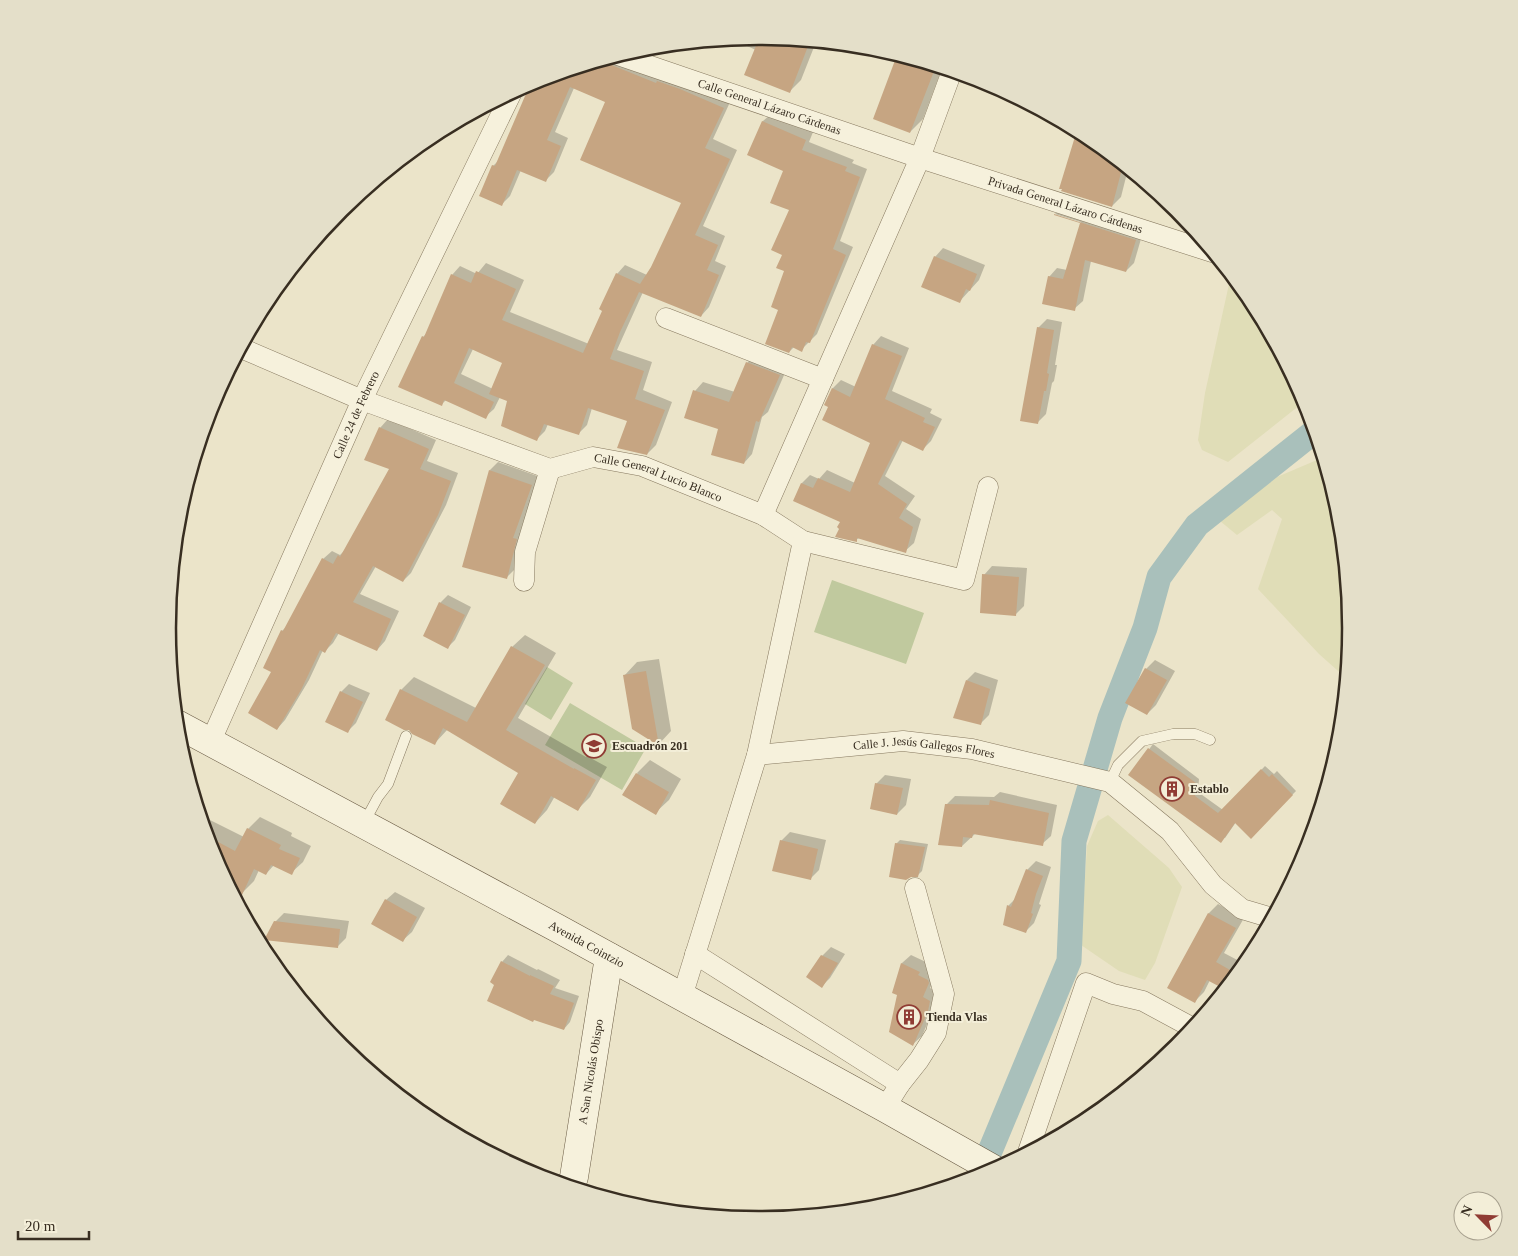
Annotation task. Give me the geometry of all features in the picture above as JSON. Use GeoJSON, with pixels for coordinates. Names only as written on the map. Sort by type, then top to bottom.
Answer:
{"type":"FeatureCollection","features":[{"type":"Feature","properties":{"kind":"main road","name":"Avenida Cointzio"},"geometry":{"type":"LineString","coordinates":[[185,729],[609,956],[986,1165]]}},
{"type":"Feature","properties":{"kind":"main road","name":"A San Nicolás Obispo"},"geometry":{"type":"LineString","coordinates":[[573,1180],[609,956]]}},
{"type":"Feature","properties":{"kind":"street","name":"Calle General Lázaro Cárdenas"},"geometry":{"type":"LineString","coordinates":[[631,59],[920,158]]}},
{"type":"Feature","properties":{"kind":"street"},"geometry":{"type":"LineString","coordinates":[[763,514],[920,158],[950,77]]}},
{"type":"Feature","properties":{"kind":"street","name":"Calle 24 de Febrero"},"geometry":{"type":"LineString","coordinates":[[210,743],[362,400],[507,102]]}},
{"type":"Feature","properties":{"kind":"street","name":"Privada General Lázaro Cárdenas"},"geometry":{"type":"LineString","coordinates":[[920,158],[1201,248]]}},
{"type":"Feature","properties":{"kind":"street"},"geometry":{"type":"LineString","coordinates":[[666,318],[823,379]]}},
{"type":"Feature","properties":{"kind":"street"},"geometry":{"type":"LineString","coordinates":[[246,350],[362,400],[550,468],[525,552],[524,581]]}},
{"type":"Feature","properties":{"kind":"street","name":"Calle General Lucio Blanco"},"geometry":{"type":"LineString","coordinates":[[550,468],[593,457],[642,466],[763,514],[803,541],[964,580],[988,487]]}},
{"type":"Feature","properties":{"kind":"street"},"geometry":{"type":"LineString","coordinates":[[682,997],[757,756],[803,541]]}},
{"type":"Feature","properties":{"kind":"street","name":"Calle J. Jesús Gallegos Flores"},"geometry":{"type":"LineString","coordinates":[[757,756],[903,741],[972,749],[1100,781]]}},
{"type":"Feature","properties":{"kind":"street"},"geometry":{"type":"LineString","coordinates":[[1100,781],[1170,831],[1213,885],[1242,909],[1266,916]]}},
{"type":"Feature","properties":{"kind":"street"},"geometry":{"type":"LineString","coordinates":[[885,1108],[936,1033],[944,994],[915,888]]}},
{"type":"Feature","properties":{"kind":"street"},"geometry":{"type":"LineString","coordinates":[[695,954],[900,1084]]}},
{"type":"Feature","properties":{"kind":"street"},"geometry":{"type":"LineString","coordinates":[[1031,1143],[1086,983],[1113,994],[1143,1001],[1186,1024]]}},
{"type":"Feature","properties":{"kind":"lane"},"geometry":{"type":"LineString","coordinates":[[1100,781],[1142,741],[1173,734],[1196,734],[1210,740]]}},
{"type":"Feature","properties":{"kind":"lane"},"geometry":{"type":"LineString","coordinates":[[363,824],[378,797],[388,784],[406,736]]}},
{"type":"Feature","properties":{"kind":"shaded area"},"geometry":{"type":"Polygon","coordinates":[[[1229,283],[1264,337],[1298,406],[1228,462],[1202,450],[1198,440],[1205,393],[1229,283]]]}},
{"type":"Feature","properties":{"kind":"shaded area"},"geometry":{"type":"Polygon","coordinates":[[[1317,460],[1331,514],[1337,552],[1341,590],[1340,673],[1319,654],[1258,589],[1282,519],[1272,510],[1237,535],[1220,521],[1277,477],[1317,460]]]}},
{"type":"Feature","properties":{"kind":"shaded area"},"geometry":{"type":"Polygon","coordinates":[[[1108,815],[1169,868],[1182,887],[1155,963],[1145,980],[1119,971],[1081,945],[1087,846],[1098,821],[1108,815]]]}},
{"type":"Feature","properties":{"kind":"green space"},"geometry":{"type":"Polygon","coordinates":[[[832,580],[924,613],[906,664],[814,632],[832,580]]]}},
{"type":"Feature","properties":{"kind":"green space"},"geometry":{"type":"Polygon","coordinates":[[[547,667],[573,683],[551,720],[525,704],[547,667]]]}},
{"type":"Feature","properties":{"kind":"green space"},"geometry":{"type":"Polygon","coordinates":[[[570,703],[646,748],[622,790],[545,745],[570,703]]]}},
{"type":"Feature","properties":{"kind":"building"},"geometry":{"type":"Polygon","coordinates":[[[756,45],[808,47],[790,93],[744,75],[756,45]]]}},
{"type":"Feature","properties":{"kind":"building"},"geometry":{"type":"Polygon","coordinates":[[[895,61],[934,72],[910,133],[873,119],[895,61]]]}},
{"type":"Feature","properties":{"kind":"building"},"geometry":{"type":"Polygon","coordinates":[[[611,64],[656,83],[657,81],[680,89],[724,108],[705,148],[730,159],[695,235],[718,245],[707,270],[719,275],[701,317],[639,292],[620,332],[610,359],[644,371],[635,399],[665,410],[647,455],[617,448],[627,421],[588,408],[579,435],[544,424],[537,441],[501,426],[507,401],[489,394],[502,363],[469,348],[454,383],[494,402],[486,419],[444,400],[442,406],[398,387],[422,336],[424,337],[451,274],[471,283],[476,271],[516,289],[502,320],[583,353],[602,311],[599,309],[616,273],[640,284],[651,267],[681,203],[580,160],[605,102],[570,87],[547,140],[561,146],[546,182],[517,170],[502,206],[479,196],[492,165],[495,166],[526,94],[608,65],[611,64]]]}},
{"type":"Feature","properties":{"kind":"building"},"geometry":{"type":"Polygon","coordinates":[[[762,121],[806,140],[802,150],[847,167],[845,171],[860,177],[833,249],[846,255],[810,343],[806,342],[802,352],[792,347],[789,353],[765,344],[778,310],[771,307],[784,271],[776,268],[782,255],[771,250],[789,210],[770,203],[783,171],[747,155],[762,121]]]}},
{"type":"Feature","properties":{"kind":"building"},"geometry":{"type":"Polygon","coordinates":[[[1075,138],[1121,171],[1112,207],[1059,189],[1075,138]]]}},
{"type":"Feature","properties":{"kind":"building"},"geometry":{"type":"Polygon","coordinates":[[[1054,214],[1136,240],[1126,272],[1085,260],[1075,311],[1042,304],[1048,276],[1063,279],[1080,223],[1054,214]]]}},
{"type":"Feature","properties":{"kind":"building"},"geometry":{"type":"Polygon","coordinates":[[[934,256],[977,274],[970,291],[966,289],[960,303],[921,287],[934,256]]]}},
{"type":"Feature","properties":{"kind":"building"},"geometry":{"type":"Polygon","coordinates":[[[1037,327],[1054,330],[1047,373],[1049,374],[1038,424],[1020,421],[1037,327]]]}},
{"type":"Feature","properties":{"kind":"building"},"geometry":{"type":"Polygon","coordinates":[[[872,344],[902,356],[885,399],[925,418],[923,422],[935,427],[923,451],[900,440],[878,484],[907,504],[899,518],[913,527],[906,553],[857,538],[857,542],[835,537],[840,522],[793,501],[801,483],[813,488],[818,478],[850,492],[870,443],[822,420],[828,407],[824,405],[832,388],[850,397],[872,344]]]}},
{"type":"Feature","properties":{"kind":"building"},"geometry":{"type":"Polygon","coordinates":[[[746,362],[780,375],[759,422],[756,421],[744,464],[711,455],[718,429],[684,418],[693,390],[729,402],[746,362]]]}},
{"type":"Feature","properties":{"kind":"building"},"geometry":{"type":"Polygon","coordinates":[[[379,427],[429,449],[420,469],[451,481],[438,515],[403,582],[373,566],[353,602],[391,619],[377,651],[336,633],[325,653],[320,650],[301,690],[277,730],[248,713],[271,672],[263,668],[281,630],[283,631],[322,558],[333,564],[338,555],[340,557],[389,469],[364,460],[379,427]]]}},
{"type":"Feature","properties":{"kind":"building"},"geometry":{"type":"Polygon","coordinates":[[[489,470],[532,485],[513,538],[517,539],[507,579],[462,567],[489,470]]]}},
{"type":"Feature","properties":{"kind":"building"},"geometry":{"type":"Polygon","coordinates":[[[982,574],[1019,577],[1016,616],[980,613],[982,574]]]}},
{"type":"Feature","properties":{"kind":"building"},"geometry":{"type":"Polygon","coordinates":[[[439,602],[465,615],[448,649],[423,636],[439,602]]]}},
{"type":"Feature","properties":{"kind":"building"},"geometry":{"type":"Polygon","coordinates":[[[511,646],[545,665],[506,730],[596,780],[578,811],[551,796],[535,824],[500,804],[518,773],[443,728],[435,745],[412,734],[409,730],[404,730],[385,720],[400,689],[467,722],[511,646]]]}},
{"type":"Feature","properties":{"kind":"building"},"geometry":{"type":"Polygon","coordinates":[[[1145,668],[1167,680],[1147,715],[1125,703],[1145,668]]]}},
{"type":"Feature","properties":{"kind":"building"},"geometry":{"type":"Polygon","coordinates":[[[646,671],[659,746],[632,729],[623,675],[646,671]]]}},
{"type":"Feature","properties":{"kind":"building"},"geometry":{"type":"Polygon","coordinates":[[[966,680],[990,689],[981,725],[953,718],[966,680]]]}},
{"type":"Feature","properties":{"kind":"building"},"geometry":{"type":"Polygon","coordinates":[[[340,691],[363,702],[348,733],[325,722],[340,691]]]}},
{"type":"Feature","properties":{"kind":"building"},"geometry":{"type":"Polygon","coordinates":[[[1148,748],[1196,783],[1195,796],[1218,813],[1261,769],[1269,777],[1272,774],[1293,795],[1251,839],[1235,823],[1221,843],[1128,775],[1148,748]]]}},
{"type":"Feature","properties":{"kind":"building"},"geometry":{"type":"Polygon","coordinates":[[[636,773],[669,792],[656,815],[622,795],[636,773]]]}},
{"type":"Feature","properties":{"kind":"building"},"geometry":{"type":"Polygon","coordinates":[[[875,783],[903,788],[897,815],[870,809],[875,783]]]}},
{"type":"Feature","properties":{"kind":"building"},"geometry":{"type":"Polygon","coordinates":[[[990,800],[1049,813],[1043,846],[973,834],[972,838],[963,837],[962,847],[938,845],[945,804],[989,805],[990,800]]]}},
{"type":"Feature","properties":{"kind":"building"},"geometry":{"type":"Polygon","coordinates":[[[247,828],[281,845],[279,849],[300,858],[292,875],[271,865],[266,875],[254,869],[242,895],[236,886],[216,841],[235,851],[247,828]]]}},
{"type":"Feature","properties":{"kind":"building"},"geometry":{"type":"Polygon","coordinates":[[[780,840],[818,849],[811,880],[772,871],[780,840]]]}},
{"type":"Feature","properties":{"kind":"building"},"geometry":{"type":"Polygon","coordinates":[[[895,843],[925,847],[918,877],[911,877],[906,880],[889,877],[895,843]]]}},
{"type":"Feature","properties":{"kind":"building"},"geometry":{"type":"Polygon","coordinates":[[[1026,869],[1043,876],[1036,894],[1031,913],[1033,914],[1026,933],[1003,925],[1007,905],[1011,907],[1026,869]]]}},
{"type":"Feature","properties":{"kind":"building"},"geometry":{"type":"Polygon","coordinates":[[[385,899],[417,917],[403,942],[371,924],[385,899]]]}},
{"type":"Feature","properties":{"kind":"building"},"geometry":{"type":"Polygon","coordinates":[[[1208,913],[1236,928],[1216,962],[1231,970],[1219,986],[1207,980],[1195,1003],[1167,988],[1208,913]]]}},
{"type":"Feature","properties":{"kind":"building"},"geometry":{"type":"Polygon","coordinates":[[[274,921],[340,929],[338,948],[267,940],[265,938],[274,921]]]}},
{"type":"Feature","properties":{"kind":"building"},"geometry":{"type":"Polygon","coordinates":[[[821,955],[838,963],[822,988],[806,977],[821,955]]]}},
{"type":"Feature","properties":{"kind":"building"},"geometry":{"type":"Polygon","coordinates":[[[501,961],[554,986],[550,994],[574,1003],[564,1030],[534,1020],[533,1022],[487,1001],[494,985],[490,982],[501,961]]]}},
{"type":"Feature","properties":{"kind":"building","name":"Tienda Vlas"},"geometry":{"type":"Polygon","coordinates":[[[901,963],[920,972],[918,975],[928,980],[929,983],[923,997],[930,1001],[928,1011],[913,1046],[889,1032],[897,995],[892,993],[901,963]]]}},
{"type":"Feature","properties":{"kind":"waterway"},"geometry":{"type":"LineString","coordinates":[[988,1156],[1069,961],[1074,841],[1110,718],[1145,628],[1159,577],[1197,525],[1309,436]]}},
{"type":"Feature","properties":{"kind":"place","name":"Escuadrón 201"},"geometry":{"type":"Point","coordinates":[594,746]}},
{"type":"Feature","properties":{"kind":"place","name":"Establo"},"geometry":{"type":"Point","coordinates":[1172,789]}},
{"type":"Feature","properties":{"kind":"place","name":"Tienda Vlas"},"geometry":{"type":"Point","coordinates":[909,1017]}}]}
